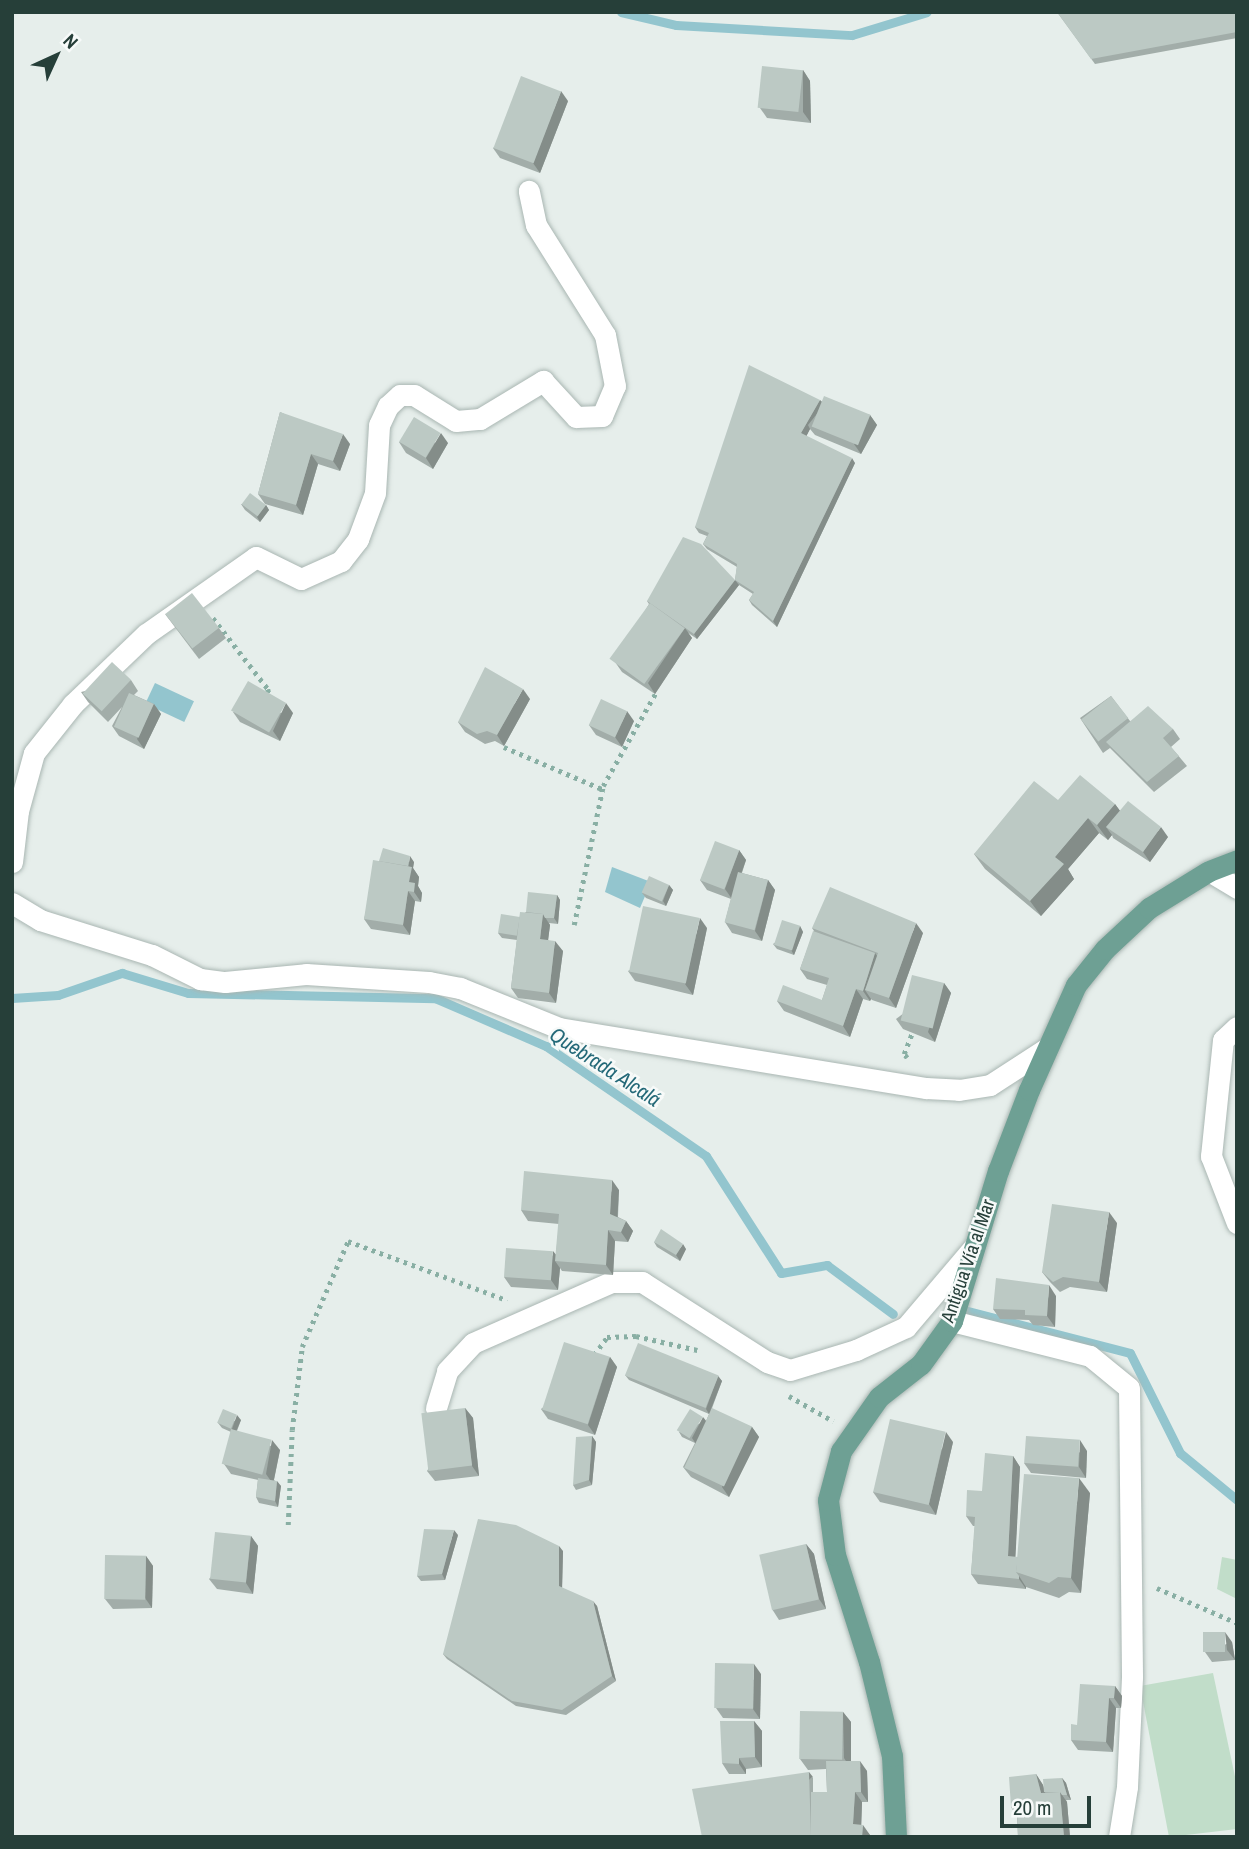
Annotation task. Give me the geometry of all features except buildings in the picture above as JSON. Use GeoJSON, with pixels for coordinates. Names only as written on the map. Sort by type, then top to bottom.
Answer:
{"type":"FeatureCollection","features":[{"type":"Feature","properties":{"kind":"main road","name":"Antigua Vía al Mar"},"geometry":{"type":"LineString","coordinates":[[895,1837],[892,1756],[835,1555],[828,1500],[841,1451],[879,1397],[921,1364],[952,1321],[973,1248],[1047,1048],[1076,985],[1105,949],[1149,908],[1209,871],[1237,860]]}},
{"type":"Feature","properties":{"kind":"street"},"geometry":{"type":"LineString","coordinates":[[12,862],[18,811],[34,753],[74,704],[146,634],[256,557],[301,579],[341,561],[358,539],[370,509],[379,425],[388,406],[400,395],[414,395],[456,421],[480,419],[543,381],[576,418],[602,416],[615,387],[605,335],[536,225],[528,191]]}},
{"type":"Feature","properties":{"kind":"street"},"geometry":{"type":"LineString","coordinates":[[1209,871],[1237,888]]}},
{"type":"Feature","properties":{"kind":"street"},"geometry":{"type":"LineString","coordinates":[[12,903],[40,920],[152,955],[200,979],[225,982],[306,974],[429,982],[460,988],[559,1028],[926,1088],[960,1090],[990,1085],[1047,1048]]}},
{"type":"Feature","properties":{"kind":"street"},"geometry":{"type":"LineString","coordinates":[[1237,1027],[1223,1040],[1211,1156],[1237,1223]]}},
{"type":"Feature","properties":{"kind":"street"},"geometry":{"type":"LineString","coordinates":[[436,1408],[447,1371],[473,1343],[537,1312],[611,1282],[642,1282],[767,1363],[790,1370],[856,1350],[906,1327],[973,1248]]}},
{"type":"Feature","properties":{"kind":"street"},"geometry":{"type":"LineString","coordinates":[[952,1321],[1090,1356],[1129,1388],[1133,1446],[1128,1563],[1134,1578],[1127,1787],[1119,1837]]}},
{"type":"Feature","properties":{"kind":"path"},"geometry":{"type":"LineString","coordinates":[[197,598],[268,689],[271,703]]}},
{"type":"Feature","properties":{"kind":"path"},"geometry":{"type":"LineString","coordinates":[[574,925],[602,789],[655,694]]}},
{"type":"Feature","properties":{"kind":"path"},"geometry":{"type":"LineString","coordinates":[[505,747],[602,789]]}},
{"type":"Feature","properties":{"kind":"path"},"geometry":{"type":"LineString","coordinates":[[288,1525],[292,1430],[302,1347],[348,1241],[537,1312]]}},
{"type":"Feature","properties":{"kind":"path"},"geometry":{"type":"LineString","coordinates":[[592,1359],[607,1337],[636,1336],[707,1353]]}},
{"type":"Feature","properties":{"kind":"path"},"geometry":{"type":"LineString","coordinates":[[777,1390],[854,1433]]}},
{"type":"Feature","properties":{"kind":"path"},"geometry":{"type":"LineString","coordinates":[[1134,1578],[1236,1622]]}},
{"type":"Feature","properties":{"kind":"green space"},"geometry":{"type":"Polygon","coordinates":[[[1222,1557],[1237,1560],[1237,1599],[1217,1589],[1222,1557]]]}},
{"type":"Feature","properties":{"kind":"green space"},"geometry":{"type":"Polygon","coordinates":[[[1213,1673],[1237,1786],[1237,1829],[1169,1837],[1140,1686],[1213,1673]]]}},
{"type":"Feature","properties":{"kind":"water"},"geometry":{"type":"Polygon","coordinates":[[[155,683],[194,701],[184,722],[145,704],[155,683]]]}},
{"type":"Feature","properties":{"kind":"water"},"geometry":{"type":"Polygon","coordinates":[[[612,867],[651,882],[640,908],[605,892],[612,867]]]}},
{"type":"Feature","properties":{"kind":"waterway"},"geometry":{"type":"LineString","coordinates":[[621,12],[676,25],[852,35],[927,12]]}},
{"type":"Feature","properties":{"kind":"waterway","name":"Quebrada Alcalá"},"geometry":{"type":"LineString","coordinates":[[12,998],[58,995],[122,973],[188,993],[435,998],[546,1046],[706,1156],[781,1273],[827,1265],[893,1314]]}},
{"type":"Feature","properties":{"kind":"waterway","name":"Quebrada Alcalá"},"geometry":{"type":"LineString","coordinates":[[968,1311],[1130,1353],[1180,1453],[1237,1500]]}}]}
